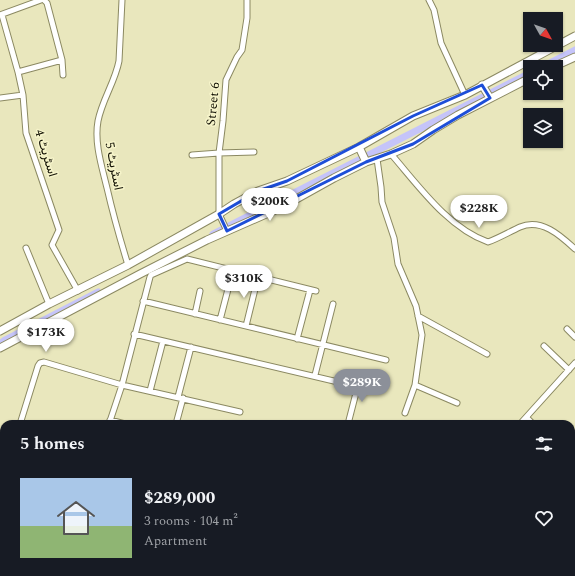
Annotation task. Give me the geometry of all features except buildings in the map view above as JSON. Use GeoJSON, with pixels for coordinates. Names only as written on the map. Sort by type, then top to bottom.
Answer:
{"type":"FeatureCollection","features":[{"type":"Feature","properties":{"kind":"street"},"geometry":{"type":"LineString","coordinates":[[1,15],[34,1],[41,0]]}},
{"type":"Feature","properties":{"kind":"street"},"geometry":{"type":"LineString","coordinates":[[44,0],[47,3],[62,60],[63,75]]}},
{"type":"Feature","properties":{"kind":"street","name":"اسٹریٹ 5"},"geometry":{"type":"LineString","coordinates":[[122,0],[118,68],[103,104],[98,123],[97,139],[100,158],[128,265]]}},
{"type":"Feature","properties":{"kind":"street","name":"Street 6"},"geometry":{"type":"LineString","coordinates":[[219,215],[219,152],[226,80],[237,56],[242,50],[247,18],[247,0]]}},
{"type":"Feature","properties":{"kind":"street"},"geometry":{"type":"LineString","coordinates":[[429,0],[434,10],[441,43],[464,95]]}},
{"type":"Feature","properties":{"kind":"street","name":"اسٹریٹ 4"},"geometry":{"type":"LineString","coordinates":[[1,15],[18,72],[23,95],[26,133],[59,230],[52,245],[78,290]]}},
{"type":"Feature","properties":{"kind":"street"},"geometry":{"type":"LineString","coordinates":[[0,331],[49,304],[128,265],[219,215],[234,204],[258,191],[287,181],[359,146],[412,116],[464,95],[575,36]]}},
{"type":"Feature","properties":{"kind":"street"},"geometry":{"type":"LineString","coordinates":[[563,62],[575,57]]}},
{"type":"Feature","properties":{"kind":"street"},"geometry":{"type":"LineString","coordinates":[[18,72],[62,60]]}},
{"type":"Feature","properties":{"kind":"street"},"geometry":{"type":"LineString","coordinates":[[0,348],[140,274],[227,231],[282,207],[366,162],[391,154],[413,144],[452,118],[523,82]]}},
{"type":"Feature","properties":{"kind":"street"},"geometry":{"type":"LineString","coordinates":[[482,86],[490,98]]}},
{"type":"Feature","properties":{"kind":"street"},"geometry":{"type":"LineString","coordinates":[[0,98],[23,95]]}},
{"type":"Feature","properties":{"kind":"street"},"geometry":{"type":"LineString","coordinates":[[359,146],[366,162]]}},
{"type":"Feature","properties":{"kind":"street"},"geometry":{"type":"LineString","coordinates":[[192,155],[219,152],[254,152]]}},
{"type":"Feature","properties":{"kind":"street"},"geometry":{"type":"LineString","coordinates":[[391,154],[445,214],[477,238],[488,242],[521,227],[536,224],[553,231],[575,249]]}},
{"type":"Feature","properties":{"kind":"street"},"geometry":{"type":"LineString","coordinates":[[377,159],[382,202],[394,238],[398,264],[416,306],[422,335],[415,385],[406,413]]}},
{"type":"Feature","properties":{"kind":"street"},"geometry":{"type":"LineString","coordinates":[[219,215],[227,231]]}},
{"type":"Feature","properties":{"kind":"street"},"geometry":{"type":"LineString","coordinates":[[26,248],[49,304]]}},
{"type":"Feature","properties":{"kind":"street"},"geometry":{"type":"LineString","coordinates":[[110,420],[122,384],[134,334],[151,275],[186,259],[316,291]]}},
{"type":"Feature","properties":{"kind":"street"},"geometry":{"type":"LineString","coordinates":[[220,320],[233,270]]}},
{"type":"Feature","properties":{"kind":"street"},"geometry":{"type":"LineString","coordinates":[[246,326],[258,277]]}},
{"type":"Feature","properties":{"kind":"street"},"geometry":{"type":"LineString","coordinates":[[297,339],[310,290]]}},
{"type":"Feature","properties":{"kind":"street"},"geometry":{"type":"LineString","coordinates":[[195,314],[200,291]]}},
{"type":"Feature","properties":{"kind":"street"},"geometry":{"type":"LineString","coordinates":[[143,301],[386,360]]}},
{"type":"Feature","properties":{"kind":"street"},"geometry":{"type":"LineString","coordinates":[[315,375],[333,304]]}},
{"type":"Feature","properties":{"kind":"street"},"geometry":{"type":"LineString","coordinates":[[418,316],[486,354]]}},
{"type":"Feature","properties":{"kind":"street"},"geometry":{"type":"LineString","coordinates":[[567,329],[575,337]]}},
{"type":"Feature","properties":{"kind":"street"},"geometry":{"type":"LineString","coordinates":[[134,334],[315,375],[357,387],[349,420]]}},
{"type":"Feature","properties":{"kind":"street"},"geometry":{"type":"LineString","coordinates":[[150,391],[163,341]]}},
{"type":"Feature","properties":{"kind":"street"},"geometry":{"type":"LineString","coordinates":[[544,346],[569,370]]}},
{"type":"Feature","properties":{"kind":"street"},"geometry":{"type":"LineString","coordinates":[[177,420],[191,347]]}},
{"type":"Feature","properties":{"kind":"street"},"geometry":{"type":"LineString","coordinates":[[21,420],[38,366],[40,363],[44,362],[122,384],[240,412]]}},
{"type":"Feature","properties":{"kind":"street"},"geometry":{"type":"LineString","coordinates":[[525,420],[575,362]]}},
{"type":"Feature","properties":{"kind":"street"},"geometry":{"type":"LineString","coordinates":[[415,385],[457,403]]}},
{"type":"Feature","properties":{"kind":"highlighted area"},"geometry":{"type":"Polygon","coordinates":[[[482,85],[490,98],[413,144],[366,162],[227,231],[219,214],[258,191],[287,181],[413,116],[482,85]]]}},
{"type":"Feature","properties":{"kind":"waterway"},"geometry":{"type":"LineString","coordinates":[[556,60],[575,50]]}},
{"type":"Feature","properties":{"kind":"waterway"},"geometry":{"type":"LineString","coordinates":[[213,234],[523,77]]}},
{"type":"Feature","properties":{"kind":"waterway"},"geometry":{"type":"LineString","coordinates":[[0,344],[98,292]]}}]}
